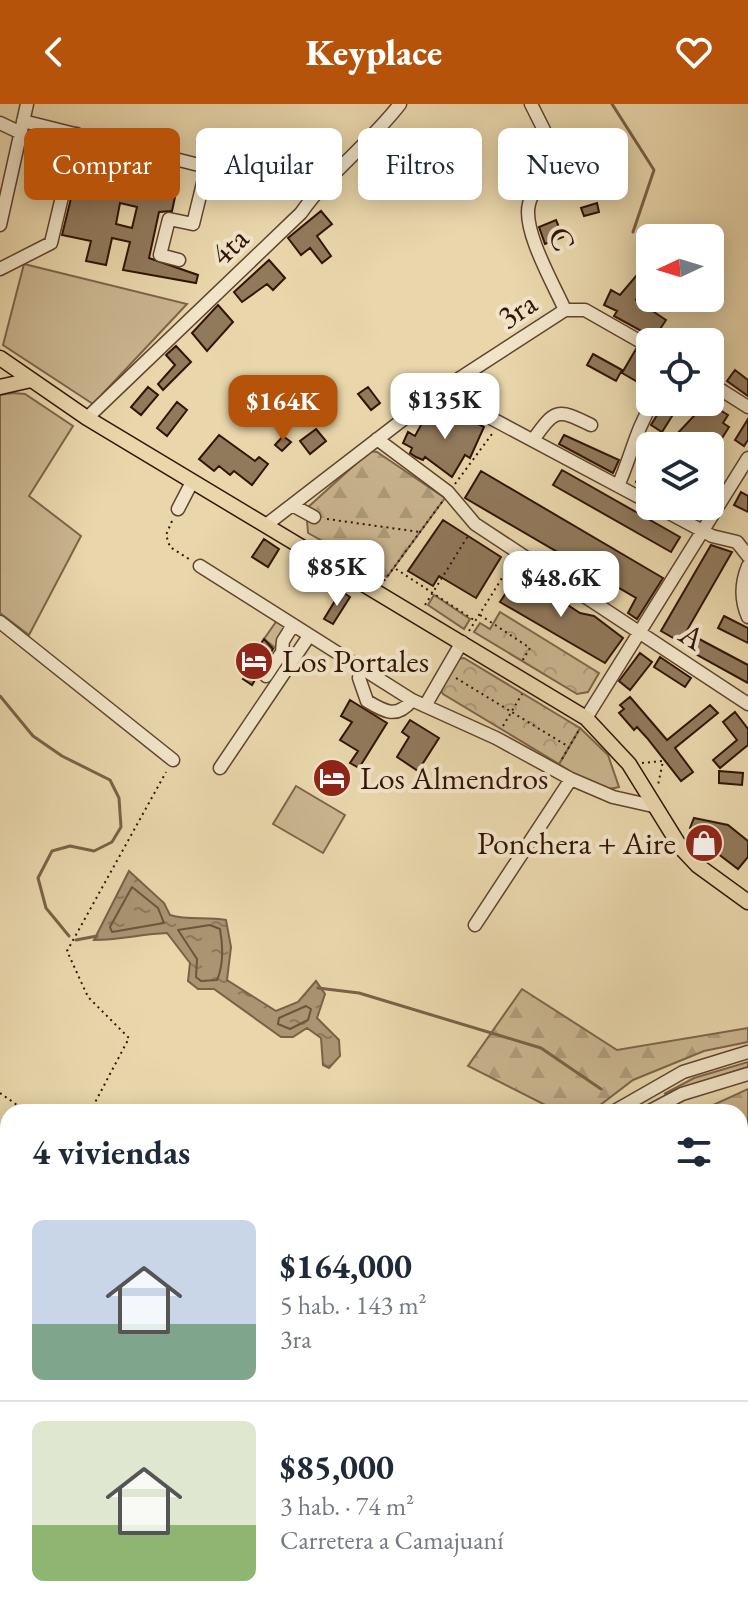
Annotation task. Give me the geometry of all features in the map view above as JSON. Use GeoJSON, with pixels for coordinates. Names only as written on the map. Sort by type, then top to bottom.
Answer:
{"type":"FeatureCollection","features":[{"type":"Feature","properties":{"kind":"main road"},"geometry":{"type":"LineString","coordinates":[[0,358],[87,418],[586,718],[629,764],[668,832],[697,865],[748,902]]}},
{"type":"Feature","properties":{"kind":"main road"},"geometry":{"type":"LineString","coordinates":[[0,387],[31,380]]}},
{"type":"Feature","properties":{"kind":"street"},"geometry":{"type":"LineString","coordinates":[[0,225],[2,203],[27,104]]}},
{"type":"Feature","properties":{"kind":"street","name":"4ta"},"geometry":{"type":"LineString","coordinates":[[87,418],[301,213],[313,195],[374,138],[400,104]]}},
{"type":"Feature","properties":{"kind":"street","name":"C"},"geometry":{"type":"LineString","coordinates":[[531,104],[555,152],[554,169],[538,186],[529,204],[527,223],[565,310]]}},
{"type":"Feature","properties":{"kind":"street"},"geometry":{"type":"LineString","coordinates":[[0,123],[30,128]]}},
{"type":"Feature","properties":{"kind":"street"},"geometry":{"type":"LineString","coordinates":[[179,260],[160,255],[169,219],[193,224],[207,167],[180,160]]}},
{"type":"Feature","properties":{"kind":"street"},"geometry":{"type":"LineString","coordinates":[[0,269],[51,243],[61,200]]}},
{"type":"Feature","properties":{"kind":"street"},"geometry":{"type":"LineString","coordinates":[[565,310],[585,310],[636,339]]}},
{"type":"Feature","properties":{"kind":"street","name":"3ra"},"geometry":{"type":"LineString","coordinates":[[266,525],[440,391],[565,310]]}},
{"type":"Feature","properties":{"kind":"street"},"geometry":{"type":"LineString","coordinates":[[440,391],[636,496]]}},
{"type":"Feature","properties":{"kind":"street"},"geometry":{"type":"LineString","coordinates":[[724,392],[748,407]]}},
{"type":"Feature","properties":{"kind":"street"},"geometry":{"type":"LineString","coordinates":[[533,440],[549,418],[557,413],[566,412],[591,425]]}},
{"type":"Feature","properties":{"kind":"street"},"geometry":{"type":"LineString","coordinates":[[618,486],[634,451],[637,428],[644,416]]}},
{"type":"Feature","properties":{"kind":"street","name":"A"},"geometry":{"type":"LineString","coordinates":[[377,439],[449,493],[475,524],[746,701]]}},
{"type":"Feature","properties":{"kind":"street"},"geometry":{"type":"LineString","coordinates":[[586,718],[748,458]]}},
{"type":"Feature","properties":{"kind":"street"},"geometry":{"type":"LineString","coordinates":[[178,509],[192,482]]}},
{"type":"Feature","properties":{"kind":"street"},"geometry":{"type":"LineString","coordinates":[[292,505],[314,517]]}},
{"type":"Feature","properties":{"kind":"street"},"geometry":{"type":"LineString","coordinates":[[683,520],[737,542],[748,556]]}},
{"type":"Feature","properties":{"kind":"street"},"geometry":{"type":"LineString","coordinates":[[200,566],[412,700],[496,738],[571,779],[613,797],[653,806]]}},
{"type":"Feature","properties":{"kind":"street"},"geometry":{"type":"LineString","coordinates":[[748,566],[743,579],[742,603],[748,617]]}},
{"type":"Feature","properties":{"kind":"street"},"geometry":{"type":"LineString","coordinates":[[0,622],[173,760]]}},
{"type":"Feature","properties":{"kind":"street"},"geometry":{"type":"LineString","coordinates":[[266,676],[282,652],[283,641],[293,625]]}},
{"type":"Feature","properties":{"kind":"street"},"geometry":{"type":"LineString","coordinates":[[220,768],[309,636]]}},
{"type":"Feature","properties":{"kind":"street"},"geometry":{"type":"LineString","coordinates":[[425,706],[462,642]]}},
{"type":"Feature","properties":{"kind":"street"},"geometry":{"type":"LineString","coordinates":[[361,668],[359,678],[367,701],[386,713],[399,712],[412,700]]}},
{"type":"Feature","properties":{"kind":"street"},"geometry":{"type":"LineString","coordinates":[[475,925],[571,779]]}},
{"type":"Feature","properties":{"kind":"street"},"geometry":{"type":"LineString","coordinates":[[627,1104],[683,1072],[748,1052]]}},
{"type":"Feature","properties":{"kind":"street"},"geometry":{"type":"LineString","coordinates":[[663,1104],[682,1094],[748,1074]]}},
{"type":"Feature","properties":{"kind":"path"},"geometry":{"type":"LineString","coordinates":[[377,592],[500,423]]}},
{"type":"Feature","properties":{"kind":"path"},"geometry":{"type":"LineString","coordinates":[[178,509],[166,535],[170,547],[200,566]]}},
{"type":"Feature","properties":{"kind":"path"},"geometry":{"type":"LineString","coordinates":[[314,517],[420,532]]}},
{"type":"Feature","properties":{"kind":"path"},"geometry":{"type":"LineString","coordinates":[[418,616],[475,524]]}},
{"type":"Feature","properties":{"kind":"path"},"geometry":{"type":"LineString","coordinates":[[462,642],[518,553]]}},
{"type":"Feature","properties":{"kind":"path"},"geometry":{"type":"LineString","coordinates":[[394,568],[475,620]]}},
{"type":"Feature","properties":{"kind":"path"},"geometry":{"type":"LineString","coordinates":[[479,615],[530,648],[513,674]]}},
{"type":"Feature","properties":{"kind":"path"},"geometry":{"type":"LineString","coordinates":[[445,671],[569,747]]}},
{"type":"Feature","properties":{"kind":"path"},"geometry":{"type":"LineString","coordinates":[[496,738],[529,683]]}},
{"type":"Feature","properties":{"kind":"path"},"geometry":{"type":"LineString","coordinates":[[555,770],[586,718]]}},
{"type":"Feature","properties":{"kind":"path"},"geometry":{"type":"LineString","coordinates":[[94,1104],[129,1038],[88,997],[67,951],[173,760]]}},
{"type":"Feature","properties":{"kind":"path"},"geometry":{"type":"LineString","coordinates":[[629,764],[663,761],[653,806]]}},
{"type":"Feature","properties":{"kind":"green space"},"geometry":{"type":"Polygon","coordinates":[[[24,264],[187,304],[93,404],[3,345],[24,264]]]}},
{"type":"Feature","properties":{"kind":"green space"},"geometry":{"type":"Polygon","coordinates":[[[25,394],[73,426],[29,496],[81,536],[29,635],[0,613],[0,395],[25,394]]]}},
{"type":"Feature","properties":{"kind":"green space"},"geometry":{"type":"Polygon","coordinates":[[[370,451],[377,452],[445,498],[387,577],[308,533],[306,509],[370,451]]]}},
{"type":"Feature","properties":{"kind":"green space"},"geometry":{"type":"Polygon","coordinates":[[[434,595],[470,619],[464,629],[428,605],[434,595]]]}},
{"type":"Feature","properties":{"kind":"green space"},"geometry":{"type":"Polygon","coordinates":[[[500,612],[599,673],[588,692],[577,694],[474,632],[480,623],[490,629],[500,612]]]}},
{"type":"Feature","properties":{"kind":"green space"},"geometry":{"type":"Polygon","coordinates":[[[278,619],[287,626],[278,650],[264,639],[278,619]]]}},
{"type":"Feature","properties":{"kind":"green space"},"geometry":{"type":"Polygon","coordinates":[[[464,658],[580,728],[559,764],[443,694],[441,691],[458,659],[464,658]]]}},
{"type":"Feature","properties":{"kind":"green space"},"geometry":{"type":"Polygon","coordinates":[[[580,728],[608,755],[619,787],[596,785],[559,764],[580,728]]]}},
{"type":"Feature","properties":{"kind":"green space"},"geometry":{"type":"Polygon","coordinates":[[[296,786],[345,815],[323,853],[273,824],[296,786]]]}},
{"type":"Feature","properties":{"kind":"green space"},"geometry":{"type":"Polygon","coordinates":[[[522,989],[617,1050],[748,1028],[748,1042],[704,1051],[633,1080],[602,1104],[543,1104],[468,1066],[522,989]]]}},
{"type":"Feature","properties":{"kind":"green space"},"geometry":{"type":"Polygon","coordinates":[[[748,1062],[748,1067],[664,1094],[694,1078],[748,1062]]]}},
{"type":"Feature","properties":{"kind":"green space"},"geometry":{"type":"Polygon","coordinates":[[[748,1089],[748,1104],[715,1104],[748,1089]]]}},
{"type":"Feature","properties":{"kind":"water"},"geometry":{"type":"Polygon","coordinates":[[[129,871],[164,903],[170,915],[226,920],[231,947],[227,980],[276,1011],[298,1002],[316,981],[325,994],[317,1018],[339,1040],[340,1056],[329,1068],[323,1065],[321,1038],[307,1028],[293,1037],[281,1037],[214,989],[198,989],[188,981],[190,963],[167,933],[94,940],[129,871]]]}},
{"type":"Feature","properties":{"kind":"building"},"geometry":{"type":"Polygon","coordinates":[[[71,200],[174,200],[172,211],[159,212],[149,258],[198,275],[196,283],[123,270],[130,242],[112,238],[106,265],[86,261],[91,241],[62,235],[71,200]],[[120,203],[116,224],[132,228],[137,207],[120,203]]]}},
{"type":"Feature","properties":{"kind":"building"},"geometry":{"type":"Polygon","coordinates":[[[597,203],[599,212],[584,216],[581,208],[597,203]]]}},
{"type":"Feature","properties":{"kind":"building"},"geometry":{"type":"Polygon","coordinates":[[[321,211],[332,224],[317,236],[331,256],[322,263],[310,248],[301,255],[288,238],[321,211]]]}},
{"type":"Feature","properties":{"kind":"building"},"geometry":{"type":"Polygon","coordinates":[[[556,220],[563,237],[545,244],[539,227],[556,220]]]}},
{"type":"Feature","properties":{"kind":"building"},"geometry":{"type":"Polygon","coordinates":[[[269,260],[285,278],[273,290],[267,284],[242,302],[234,292],[269,260]]]}},
{"type":"Feature","properties":{"kind":"building"},"geometry":{"type":"Polygon","coordinates":[[[636,276],[636,312],[654,312],[666,320],[661,328],[636,328],[614,316],[617,311],[604,305],[611,290],[620,295],[636,276]]]}},
{"type":"Feature","properties":{"kind":"building"},"geometry":{"type":"Polygon","coordinates":[[[218,305],[233,322],[207,351],[192,333],[218,305]]]}},
{"type":"Feature","properties":{"kind":"building"},"geometry":{"type":"Polygon","coordinates":[[[176,346],[191,362],[163,390],[158,384],[175,365],[166,355],[176,346]]]}},
{"type":"Feature","properties":{"kind":"building"},"geometry":{"type":"Polygon","coordinates":[[[636,349],[636,381],[622,373],[636,349]]]}},
{"type":"Feature","properties":{"kind":"building"},"geometry":{"type":"Polygon","coordinates":[[[593,354],[622,370],[616,381],[587,365],[593,354]]]}},
{"type":"Feature","properties":{"kind":"building"},"geometry":{"type":"Polygon","coordinates":[[[735,370],[748,380],[748,396],[727,381],[735,370]]]}},
{"type":"Feature","properties":{"kind":"building"},"geometry":{"type":"Polygon","coordinates":[[[148,387],[158,395],[141,415],[131,407],[148,387]]]}},
{"type":"Feature","properties":{"kind":"building"},"geometry":{"type":"Polygon","coordinates":[[[368,387],[380,403],[371,410],[358,394],[368,387]]]}},
{"type":"Feature","properties":{"kind":"building"},"geometry":{"type":"Polygon","coordinates":[[[177,402],[187,410],[167,436],[157,428],[177,402]]]}},
{"type":"Feature","properties":{"kind":"building"},"geometry":{"type":"Polygon","coordinates":[[[454,411],[484,427],[470,458],[465,455],[452,477],[425,457],[423,460],[410,453],[412,448],[403,443],[408,432],[415,436],[427,414],[447,424],[454,411]]]}},
{"type":"Feature","properties":{"kind":"building"},"geometry":{"type":"Polygon","coordinates":[[[724,413],[728,415],[723,423],[729,427],[724,435],[724,432],[679,432],[694,416],[724,416],[724,413]]]}},
{"type":"Feature","properties":{"kind":"building"},"geometry":{"type":"Polygon","coordinates":[[[656,416],[672,416],[662,432],[651,425],[656,416]]]}},
{"type":"Feature","properties":{"kind":"building"},"geometry":{"type":"Polygon","coordinates":[[[748,419],[748,440],[744,446],[735,440],[748,419]]]}},
{"type":"Feature","properties":{"kind":"building"},"geometry":{"type":"Polygon","coordinates":[[[316,429],[326,441],[310,454],[300,441],[316,429]]]}},
{"type":"Feature","properties":{"kind":"building"},"geometry":{"type":"Polygon","coordinates":[[[219,435],[255,461],[259,457],[268,464],[252,485],[234,471],[230,475],[219,466],[214,471],[199,459],[219,435]]]}},
{"type":"Feature","properties":{"kind":"building"},"geometry":{"type":"Polygon","coordinates":[[[564,435],[619,460],[613,473],[559,444],[564,435]]]}},
{"type":"Feature","properties":{"kind":"building"},"geometry":{"type":"Polygon","coordinates":[[[283,436],[291,442],[282,451],[275,445],[283,436]]]}},
{"type":"Feature","properties":{"kind":"building"},"geometry":{"type":"Polygon","coordinates":[[[562,470],[636,512],[636,520],[650,520],[680,537],[671,552],[553,485],[562,470]]]}},
{"type":"Feature","properties":{"kind":"building"},"geometry":{"type":"Polygon","coordinates":[[[481,471],[663,578],[637,619],[628,613],[636,598],[465,498],[481,471]]]}},
{"type":"Feature","properties":{"kind":"building"},"geometry":{"type":"Polygon","coordinates":[[[741,492],[748,496],[748,512],[734,505],[741,492]]]}},
{"type":"Feature","properties":{"kind":"building"},"geometry":{"type":"Polygon","coordinates":[[[443,520],[501,557],[476,598],[439,576],[433,586],[408,571],[443,520]]]}},
{"type":"Feature","properties":{"kind":"building"},"geometry":{"type":"Polygon","coordinates":[[[264,539],[279,549],[268,567],[252,557],[264,539]]]}},
{"type":"Feature","properties":{"kind":"building"},"geometry":{"type":"Polygon","coordinates":[[[711,545],[732,552],[686,632],[748,665],[748,683],[661,631],[711,545]]]}},
{"type":"Feature","properties":{"kind":"building"},"geometry":{"type":"Polygon","coordinates":[[[519,573],[580,613],[594,616],[623,638],[605,663],[500,602],[519,573]]]}},
{"type":"Feature","properties":{"kind":"building"},"geometry":{"type":"Polygon","coordinates":[[[341,591],[350,597],[333,624],[324,619],[341,591]]]}},
{"type":"Feature","properties":{"kind":"building"},"geometry":{"type":"Polygon","coordinates":[[[724,616],[748,628],[748,643],[718,628],[724,616]]]}},
{"type":"Feature","properties":{"kind":"building"},"geometry":{"type":"Polygon","coordinates":[[[264,639],[273,649],[252,685],[243,679],[247,674],[242,670],[264,639]]]}},
{"type":"Feature","properties":{"kind":"building"},"geometry":{"type":"Polygon","coordinates":[[[640,653],[652,662],[630,690],[619,681],[640,653]]]}},
{"type":"Feature","properties":{"kind":"building"},"geometry":{"type":"Polygon","coordinates":[[[660,657],[691,678],[685,687],[654,667],[660,657]]]}},
{"type":"Feature","properties":{"kind":"building"},"geometry":{"type":"Polygon","coordinates":[[[630,697],[667,740],[710,705],[718,713],[675,748],[693,772],[681,781],[637,727],[634,730],[619,713],[624,709],[620,705],[630,697]]]}},
{"type":"Feature","properties":{"kind":"building"},"geometry":{"type":"Polygon","coordinates":[[[350,700],[387,723],[359,768],[350,763],[358,751],[340,740],[352,722],[341,716],[350,700]]]}},
{"type":"Feature","properties":{"kind":"building"},"geometry":{"type":"Polygon","coordinates":[[[735,712],[748,729],[748,745],[720,768],[713,760],[737,740],[723,722],[735,712]]]}},
{"type":"Feature","properties":{"kind":"building"},"geometry":{"type":"Polygon","coordinates":[[[410,720],[439,738],[418,771],[397,757],[409,737],[402,732],[410,720]]]}},
{"type":"Feature","properties":{"kind":"building"},"geometry":{"type":"Polygon","coordinates":[[[719,771],[743,773],[742,785],[719,783],[719,771]]]}},
{"type":"Feature","properties":{"kind":"building"},"geometry":{"type":"Polygon","coordinates":[[[694,818],[728,825],[748,841],[748,857],[738,869],[717,853],[715,839],[699,852],[695,848],[703,834],[690,828],[694,818]]]}},
{"type":"Feature","properties":{"kind":"waterway"},"geometry":{"type":"LineString","coordinates":[[612,104],[654,170],[633,232]]}},
{"type":"Feature","properties":{"kind":"waterway"},"geometry":{"type":"LineString","coordinates":[[0,696],[33,736],[62,756],[110,780],[119,798],[121,827],[112,842],[94,851],[70,846],[52,851],[38,878],[46,908],[69,936]]}},
{"type":"Feature","properties":{"kind":"waterway"},"geometry":{"type":"LineString","coordinates":[[76,940],[97,936]]}},
{"type":"Feature","properties":{"kind":"waterway"},"geometry":{"type":"LineString","coordinates":[[318,988],[359,993],[541,1048],[601,1089]]}},
{"type":"Feature","properties":{"kind":"place","name":"Los Portales"},"geometry":{"type":"Point","coordinates":[254,661]}},
{"type":"Feature","properties":{"kind":"place","name":"Los Almendros"},"geometry":{"type":"Point","coordinates":[332,778]}},
{"type":"Feature","properties":{"kind":"place","name":"Ponchera + Aire"},"geometry":{"type":"Point","coordinates":[704,843]}}]}
